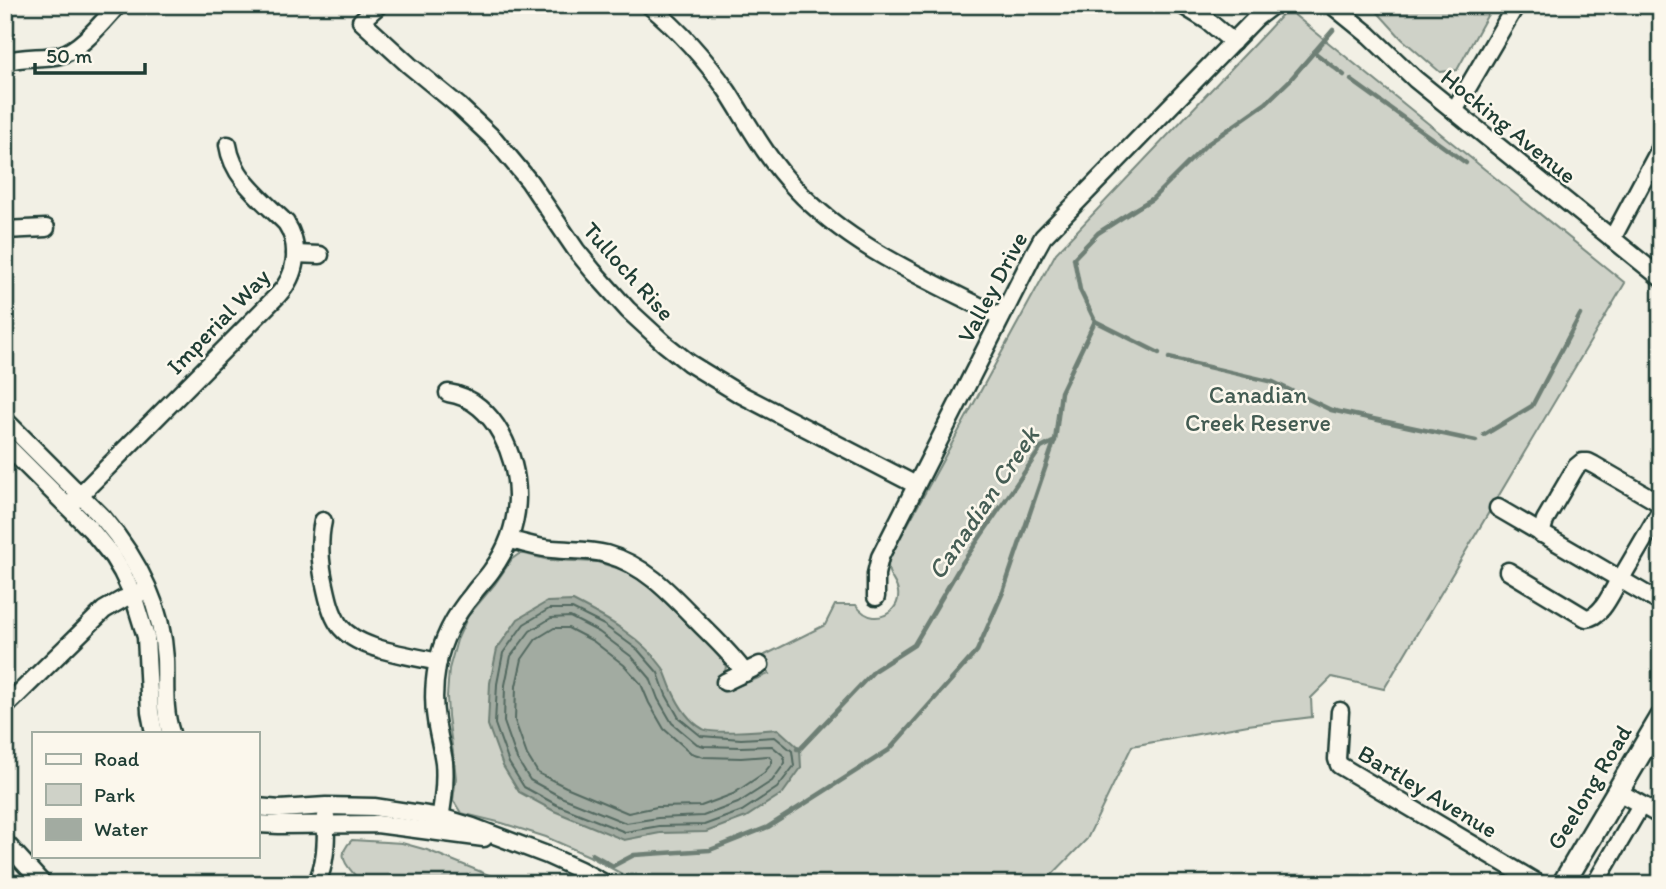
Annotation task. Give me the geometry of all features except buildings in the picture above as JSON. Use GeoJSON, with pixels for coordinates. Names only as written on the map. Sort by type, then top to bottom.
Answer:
{"type":"FeatureCollection","features":[{"type":"Feature","properties":{"kind":"main road","name":"Geelong Road"},"geometry":{"type":"LineString","coordinates":[[1563,884],[1661,718]]}},
{"type":"Feature","properties":{"kind":"street"},"geometry":{"type":"LineString","coordinates":[[5,62],[70,51],[82,43],[118,5]]}},
{"type":"Feature","properties":{"kind":"street","name":"Tulloch Rise"},"geometry":{"type":"LineString","coordinates":[[379,5],[361,21],[495,140],[529,181],[584,261],[628,310],[659,338],[690,363],[738,393],[916,485]]}},
{"type":"Feature","properties":{"kind":"street"},"geometry":{"type":"LineString","coordinates":[[649,5],[699,54],[727,91],[769,157],[817,209],[839,228],[874,251],[1001,317]]}},
{"type":"Feature","properties":{"kind":"street"},"geometry":{"type":"LineString","coordinates":[[1182,5],[1208,21],[1233,42]]}},
{"type":"Feature","properties":{"kind":"street","name":"Valley Drive"},"geometry":{"type":"LineString","coordinates":[[876,597],[878,561],[1001,317],[1048,231],[1260,12],[1273,5]]}},
{"type":"Feature","properties":{"kind":"street","name":"Hocking Avenue"},"geometry":{"type":"LineString","coordinates":[[1332,5],[1415,79],[1661,278]]}},
{"type":"Feature","properties":{"kind":"street"},"geometry":{"type":"LineString","coordinates":[[1454,111],[1516,5]]}},
{"type":"Feature","properties":{"kind":"street","name":"Imperial Way"},"geometry":{"type":"LineString","coordinates":[[68,506],[282,291],[290,278],[295,254],[289,228],[237,173],[228,145]]}},
{"type":"Feature","properties":{"kind":"street"},"geometry":{"type":"LineString","coordinates":[[1612,239],[1661,147]]}},
{"type":"Feature","properties":{"kind":"street"},"geometry":{"type":"LineString","coordinates":[[5,230],[46,228]]}},
{"type":"Feature","properties":{"kind":"street"},"geometry":{"type":"LineString","coordinates":[[295,254],[320,255]]}},
{"type":"Feature","properties":{"kind":"street"},"geometry":{"type":"LineString","coordinates":[[439,824],[444,771],[435,710],[438,662],[457,615],[494,569],[510,540],[516,516],[517,493],[514,466],[496,425],[483,410],[463,396],[448,393]]}},
{"type":"Feature","properties":{"kind":"street"},"geometry":{"type":"LineString","coordinates":[[5,420],[12,448],[108,550],[122,572],[157,614],[165,659],[166,710],[171,732]]}},
{"type":"Feature","properties":{"kind":"street"},"geometry":{"type":"LineString","coordinates":[[12,448],[80,494],[128,550],[141,593],[154,732]]}},
{"type":"Feature","properties":{"kind":"street"},"geometry":{"type":"LineString","coordinates":[[1508,571],[1590,618],[1599,613],[1661,508],[1656,501],[1594,465],[1582,462],[1576,467],[1545,520],[1541,534]]}},
{"type":"Feature","properties":{"kind":"street"},"geometry":{"type":"LineString","coordinates":[[1498,509],[1661,603]]}},
{"type":"Feature","properties":{"kind":"street"},"geometry":{"type":"LineString","coordinates":[[323,521],[321,570],[333,613],[341,628],[353,639],[367,645],[438,662]]}},
{"type":"Feature","properties":{"kind":"street"},"geometry":{"type":"LineString","coordinates":[[510,540],[549,549],[598,552],[616,557],[650,576],[725,649],[752,669],[726,682]]}},
{"type":"Feature","properties":{"kind":"street"},"geometry":{"type":"LineString","coordinates":[[5,707],[99,614],[113,604],[141,593]]}},
{"type":"Feature","properties":{"kind":"street","name":"Bartley Avenue"},"geometry":{"type":"LineString","coordinates":[[1340,711],[1337,759],[1339,765],[1539,884]]}},
{"type":"Feature","properties":{"kind":"street"},"geometry":{"type":"LineString","coordinates":[[1618,791],[1661,816]]}},
{"type":"Feature","properties":{"kind":"street"},"geometry":{"type":"LineString","coordinates":[[1595,884],[1641,805]]}},
{"type":"Feature","properties":{"kind":"street"},"geometry":{"type":"LineString","coordinates":[[323,881],[326,806]]}},
{"type":"Feature","properties":{"kind":"street"},"geometry":{"type":"LineString","coordinates":[[259,807],[374,807],[511,842],[566,863],[606,884]]}},
{"type":"Feature","properties":{"kind":"street"},"geometry":{"type":"LineString","coordinates":[[259,824],[439,824]]}},
{"type":"Feature","properties":{"kind":"street"},"geometry":{"type":"LineString","coordinates":[[5,842],[43,884]]}},
{"type":"Feature","properties":{"kind":"green space"},"geometry":{"type":"Polygon","coordinates":[[[1371,5],[1493,5],[1457,70],[1440,72],[1402,39],[1371,5]]]}},
{"type":"Feature","properties":{"kind":"green space","name":"Canadian Creek Reserve"},"geometry":{"type":"Polygon","coordinates":[[[1287,9],[1625,283],[1384,689],[1332,677],[1311,698],[1312,717],[1248,725],[1132,746],[1087,839],[1043,884],[642,884],[546,837],[461,813],[453,800],[456,778],[448,716],[449,669],[457,640],[468,616],[512,559],[519,554],[549,560],[597,562],[623,570],[643,582],[722,658],[726,667],[718,677],[725,691],[769,674],[759,658],[825,625],[835,605],[856,605],[864,613],[874,617],[892,610],[898,597],[888,570],[891,555],[1056,253],[1287,9]]]}},
{"type":"Feature","properties":{"kind":"green space"},"geometry":{"type":"Polygon","coordinates":[[[352,840],[402,843],[427,850],[511,884],[363,884],[349,868],[344,857],[346,846],[352,840]]]}},
{"type":"Feature","properties":{"kind":"water"},"geometry":{"type":"Polygon","coordinates":[[[573,601],[610,621],[654,657],[663,668],[680,706],[698,726],[717,732],[778,729],[800,749],[801,768],[783,793],[746,817],[706,832],[660,833],[624,840],[554,811],[519,792],[503,766],[488,725],[490,683],[497,649],[518,619],[547,602],[573,601]]]}},
{"type":"Feature","properties":{"kind":"waterway","name":"Canadian Creek"},"geometry":{"type":"LineString","coordinates":[[797,749],[800,749],[875,670],[914,645],[961,565],[1041,448],[1055,441],[1061,392],[1095,321],[1080,290],[1074,258],[1098,233],[1152,199],[1206,145],[1266,103],[1290,80],[1333,30]]}},
{"type":"Feature","properties":{"kind":"waterway"},"geometry":{"type":"LineString","coordinates":[[1314,52],[1344,75]]}},
{"type":"Feature","properties":{"kind":"waterway"},"geometry":{"type":"LineString","coordinates":[[1351,80],[1466,163]]}},
{"type":"Feature","properties":{"kind":"waterway"},"geometry":{"type":"LineString","coordinates":[[1484,435],[1532,406],[1580,315]]}},
{"type":"Feature","properties":{"kind":"waterway"},"geometry":{"type":"LineString","coordinates":[[1095,321],[1159,353]]}},
{"type":"Feature","properties":{"kind":"waterway"},"geometry":{"type":"LineString","coordinates":[[1169,358],[1273,382],[1331,410],[1476,441]]}},
{"type":"Feature","properties":{"kind":"waterway"},"geometry":{"type":"LineString","coordinates":[[592,854],[613,866],[634,855],[710,850],[768,827],[889,750],[977,651],[1003,592],[1054,442]]}}]}
